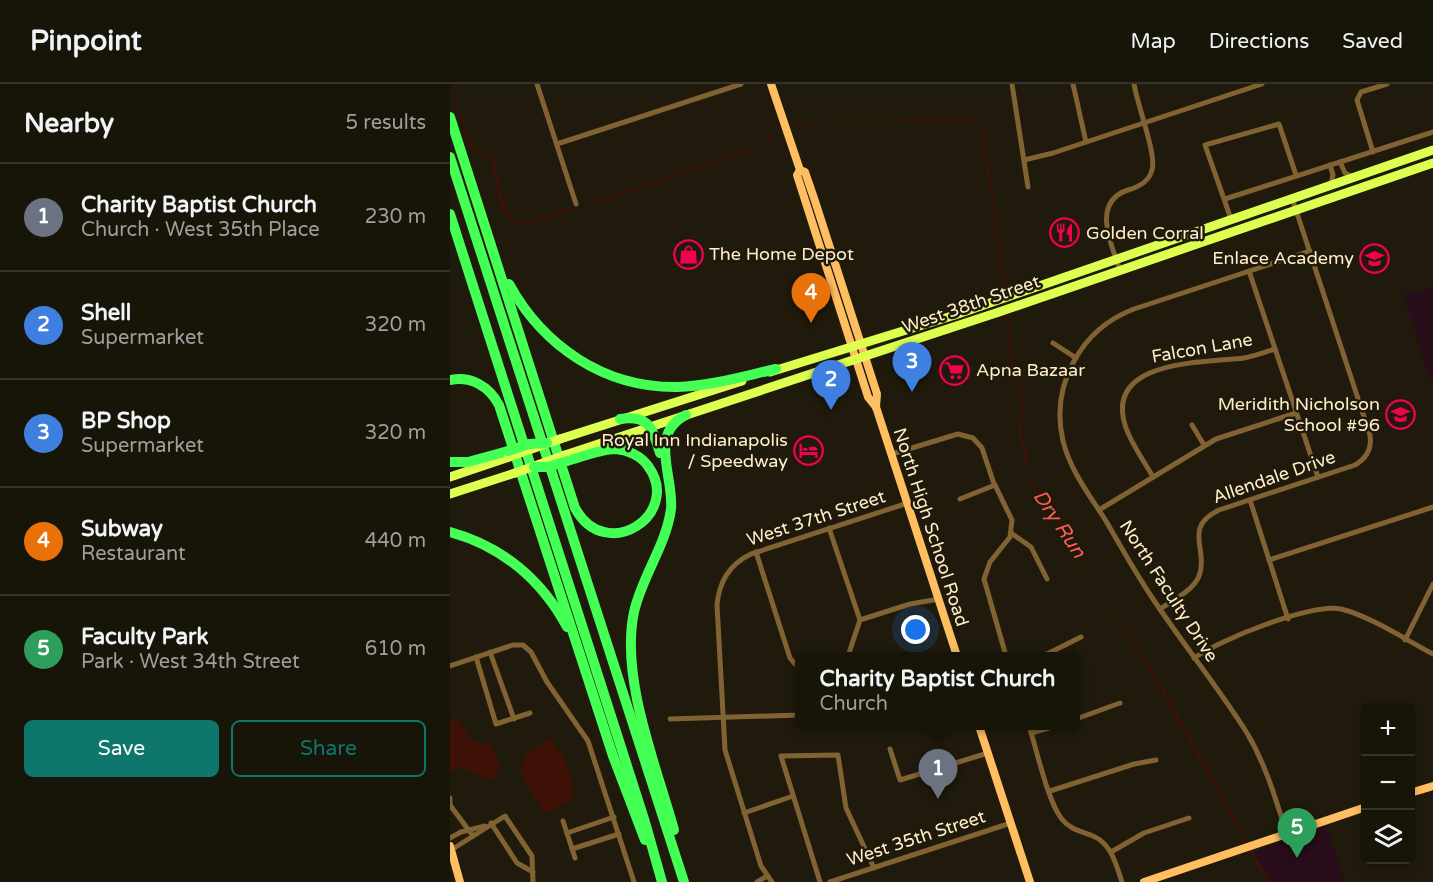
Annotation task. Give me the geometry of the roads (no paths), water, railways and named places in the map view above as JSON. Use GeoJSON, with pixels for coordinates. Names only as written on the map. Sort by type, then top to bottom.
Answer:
{"type":"FeatureCollection","features":[{"type":"Feature","properties":{"kind":"highway"},"geometry":{"type":"LineString","coordinates":[[450,117],[492,245],[579,515],[595,529],[615,533],[635,528],[650,513],[656,494],[655,481],[648,466],[635,455],[611,450],[566,458],[548,466],[534,467]]}},
{"type":"Feature","properties":{"kind":"highway"},"geometry":{"type":"LineString","coordinates":[[450,157],[684,882]]}},
{"type":"Feature","properties":{"kind":"highway"},"geometry":{"type":"LineString","coordinates":[[450,214],[645,822],[662,882]]}},
{"type":"Feature","properties":{"kind":"highway"},"geometry":{"type":"LineString","coordinates":[[492,245],[507,281],[537,326],[574,358],[600,372],[642,384],[677,387],[776,369]]}},
{"type":"Feature","properties":{"kind":"highway"},"geometry":{"type":"LineString","coordinates":[[450,380],[464,379],[480,384],[490,391],[499,405],[627,795],[658,870]]}},
{"type":"Feature","properties":{"kind":"highway"},"geometry":{"type":"LineString","coordinates":[[686,415],[670,425],[664,438],[671,496],[669,519],[663,540],[637,600],[631,632],[631,657],[635,689],[690,882]]}},
{"type":"Feature","properties":{"kind":"highway"},"geometry":{"type":"LineString","coordinates":[[620,419],[638,418],[650,427],[668,469]]}},
{"type":"Feature","properties":{"kind":"highway"},"geometry":{"type":"LineString","coordinates":[[450,462],[468,462],[508,454],[529,444],[547,443]]}},
{"type":"Feature","properties":{"kind":"highway"},"geometry":{"type":"LineString","coordinates":[[450,532],[487,545],[527,573],[558,610],[582,660]]}},
{"type":"Feature","properties":{"kind":"main road","name":"West 38th Street"},"geometry":{"type":"LineString","coordinates":[[547,443],[998,300],[1433,150]]}},
{"type":"Feature","properties":{"kind":"main road","name":"West 38th Street"},"geometry":{"type":"LineString","coordinates":[[566,458],[650,427],[1014,307],[1433,163]]}},
{"type":"Feature","properties":{"kind":"main road"},"geometry":{"type":"LineString","coordinates":[[450,477],[508,454]]}},
{"type":"Feature","properties":{"kind":"main road"},"geometry":{"type":"LineString","coordinates":[[450,494],[534,467]]}},
{"type":"Feature","properties":{"kind":"street"},"geometry":{"type":"LineString","coordinates":[[537,84],[576,204]]}},
{"type":"Feature","properties":{"kind":"street"},"geometry":{"type":"LineString","coordinates":[[557,144],[741,84]]}},
{"type":"Feature","properties":{"kind":"street","name":"North High School Road"},"geometry":{"type":"LineString","coordinates":[[771,84],[800,170],[797,175],[860,358],[868,396],[876,407],[955,652]]}},
{"type":"Feature","properties":{"kind":"street"},"geometry":{"type":"LineString","coordinates":[[1012,84],[1028,187]]}},
{"type":"Feature","properties":{"kind":"street"},"geometry":{"type":"LineString","coordinates":[[1073,84],[1086,142]]}},
{"type":"Feature","properties":{"kind":"street"},"geometry":{"type":"LineString","coordinates":[[1120,270],[1106,224],[1106,210],[1115,197],[1142,184],[1152,172],[1153,158],[1134,84]]}},
{"type":"Feature","properties":{"kind":"street"},"geometry":{"type":"LineString","coordinates":[[1024,160],[1143,124],[1262,84]]}},
{"type":"Feature","properties":{"kind":"street"},"geometry":{"type":"LineString","coordinates":[[1373,152],[1357,100],[1361,92],[1386,84]]}},
{"type":"Feature","properties":{"kind":"street"},"geometry":{"type":"LineString","coordinates":[[1231,219],[1205,146],[1279,124],[1296,175]]}},
{"type":"Feature","properties":{"kind":"street"},"geometry":{"type":"LineString","coordinates":[[1225,199],[1433,132]]}},
{"type":"Feature","properties":{"kind":"street"},"geometry":{"type":"LineString","coordinates":[[1340,162],[1345,173],[1353,177]]}},
{"type":"Feature","properties":{"kind":"street"},"geometry":{"type":"LineString","coordinates":[[1330,165],[1333,176],[1331,184]]}},
{"type":"Feature","properties":{"kind":"street"},"geometry":{"type":"LineString","coordinates":[[1292,198],[1310,251]]}},
{"type":"Feature","properties":{"kind":"street","name":"North Faculty Drive"},"geometry":{"type":"LineString","coordinates":[[1287,835],[1256,749],[1160,609],[1099,510],[1071,463],[1061,429],[1063,389],[1076,358],[1097,331],[1124,313],[1310,251]]}},
{"type":"Feature","properties":{"kind":"street","name":"Allendale Drive"},"geometry":{"type":"LineString","coordinates":[[1160,609],[1191,588],[1197,579],[1202,564],[1198,535],[1206,518],[1219,510],[1362,460],[1370,448],[1369,433],[1310,251]]}},
{"type":"Feature","properties":{"kind":"street"},"geometry":{"type":"LineString","coordinates":[[1249,271],[1318,477]]}},
{"type":"Feature","properties":{"kind":"street"},"geometry":{"type":"LineString","coordinates":[[1053,343],[1076,358]]}},
{"type":"Feature","properties":{"kind":"street","name":"Falcon Lane"},"geometry":{"type":"LineString","coordinates":[[1154,477],[1124,422],[1125,401],[1134,383],[1146,373],[1162,367],[1246,357],[1275,349]]}},
{"type":"Feature","properties":{"kind":"street"},"geometry":{"type":"LineString","coordinates":[[1099,510],[1204,445],[1296,413]]}},
{"type":"Feature","properties":{"kind":"street"},"geometry":{"type":"LineString","coordinates":[[1192,425],[1204,445]]}},
{"type":"Feature","properties":{"kind":"street"},"geometry":{"type":"LineString","coordinates":[[892,454],[951,435],[967,436],[982,448],[995,485],[1011,513],[1011,533],[990,562],[984,579],[1005,652]]}},
{"type":"Feature","properties":{"kind":"street"},"geometry":{"type":"LineString","coordinates":[[960,499],[995,485]]}},
{"type":"Feature","properties":{"kind":"street"},"geometry":{"type":"LineString","coordinates":[[1250,500],[1288,619]]}},
{"type":"Feature","properties":{"kind":"street","name":"West 37th Street"},"geometry":{"type":"LineString","coordinates":[[723,717],[718,600],[723,580],[736,564],[756,552],[908,504]]}},
{"type":"Feature","properties":{"kind":"street"},"geometry":{"type":"LineString","coordinates":[[1269,560],[1433,507]]}},
{"type":"Feature","properties":{"kind":"street"},"geometry":{"type":"LineString","coordinates":[[830,528],[860,620],[850,652]]}},
{"type":"Feature","properties":{"kind":"street"},"geometry":{"type":"LineString","coordinates":[[1011,533],[1031,547],[1047,579]]}},
{"type":"Feature","properties":{"kind":"street"},"geometry":{"type":"LineString","coordinates":[[756,552],[790,658],[795,664]]}},
{"type":"Feature","properties":{"kind":"street"},"geometry":{"type":"LineString","coordinates":[[1405,640],[1433,584]]}},
{"type":"Feature","properties":{"kind":"street"},"geometry":{"type":"LineString","coordinates":[[860,620],[910,604],[939,599]]}},
{"type":"Feature","properties":{"kind":"street"},"geometry":{"type":"LineString","coordinates":[[1194,658],[1225,640],[1319,609],[1335,608],[1354,614],[1433,654]]}},
{"type":"Feature","properties":{"kind":"street"},"geometry":{"type":"LineString","coordinates":[[1053,652],[1082,637]]}},
{"type":"Feature","properties":{"kind":"street"},"geometry":{"type":"LineString","coordinates":[[450,666],[513,645],[523,645],[531,652],[547,682],[590,743],[634,882]]}},
{"type":"Feature","properties":{"kind":"street"},"geometry":{"type":"LineString","coordinates":[[490,652],[514,719]]}},
{"type":"Feature","properties":{"kind":"street"},"geometry":{"type":"LineString","coordinates":[[476,657],[496,724],[530,713]]}},
{"type":"Feature","properties":{"kind":"street"},"geometry":{"type":"LineString","coordinates":[[1080,717],[1120,702]]}},
{"type":"Feature","properties":{"kind":"street"},"geometry":{"type":"LineString","coordinates":[[670,718],[795,715]]}},
{"type":"Feature","properties":{"kind":"street"},"geometry":{"type":"LineString","coordinates":[[723,717],[726,754],[761,866],[772,882]]}},
{"type":"Feature","properties":{"kind":"street"},"geometry":{"type":"LineString","coordinates":[[981,730],[1030,882]]}},
{"type":"Feature","properties":{"kind":"street"},"geometry":{"type":"LineString","coordinates":[[1030,730],[1057,811],[1064,822],[1077,831],[1099,839],[1111,852],[1122,882]]}},
{"type":"Feature","properties":{"kind":"street"},"geometry":{"type":"LineString","coordinates":[[1031,733],[1042,730]]}},
{"type":"Feature","properties":{"kind":"street"},"geometry":{"type":"LineString","coordinates":[[890,749],[900,780],[988,753]]}},
{"type":"Feature","properties":{"kind":"street"},"geometry":{"type":"LineString","coordinates":[[820,882],[781,756],[838,755],[846,808],[874,868]]}},
{"type":"Feature","properties":{"kind":"street"},"geometry":{"type":"LineString","coordinates":[[1050,791],[1134,764],[1156,760]]}},
{"type":"Feature","properties":{"kind":"street"},"geometry":{"type":"LineString","coordinates":[[1415,791],[1433,786]]}},
{"type":"Feature","properties":{"kind":"street"},"geometry":{"type":"LineString","coordinates":[[744,813],[794,796]]}},
{"type":"Feature","properties":{"kind":"street"},"geometry":{"type":"LineString","coordinates":[[450,798],[450,805],[473,836]]}},
{"type":"Feature","properties":{"kind":"street"},"geometry":{"type":"LineString","coordinates":[[1144,882],[1361,808]]}},
{"type":"Feature","properties":{"kind":"street"},"geometry":{"type":"LineString","coordinates":[[460,882],[451,848],[505,816],[532,857],[533,882]]}},
{"type":"Feature","properties":{"kind":"street"},"geometry":{"type":"LineString","coordinates":[[567,833],[614,817]]}},
{"type":"Feature","properties":{"kind":"street"},"geometry":{"type":"LineString","coordinates":[[1111,852],[1144,833],[1189,818]]}},
{"type":"Feature","properties":{"kind":"street"},"geometry":{"type":"LineString","coordinates":[[563,821],[575,858]]}},
{"type":"Feature","properties":{"kind":"street","name":"West 35th Street"},"geometry":{"type":"LineString","coordinates":[[833,882],[1011,823]]}},
{"type":"Feature","properties":{"kind":"street"},"geometry":{"type":"LineString","coordinates":[[450,838],[488,825]]}},
{"type":"Feature","properties":{"kind":"street"},"geometry":{"type":"LineString","coordinates":[[488,825],[517,863],[533,872]]}},
{"type":"Feature","properties":{"kind":"street"},"geometry":{"type":"LineString","coordinates":[[572,849],[619,834]]}},
{"type":"Feature","properties":{"kind":"street"},"geometry":{"type":"LineString","coordinates":[[758,882],[767,876]]}},
{"type":"Feature","properties":{"kind":"water"},"geometry":{"type":"Polygon","coordinates":[[[450,84],[473,145],[478,151],[494,159],[502,194],[513,218],[520,224],[571,207],[573,210],[521,226],[506,215],[490,159],[470,147],[450,84]]]}},
{"type":"Feature","properties":{"kind":"water","name":"Dry Run"},"geometry":{"type":"Polygon","coordinates":[[[970,118],[974,120],[810,125],[795,128],[794,125],[970,118]]]}},
{"type":"Feature","properties":{"kind":"water","name":"Dry Run"},"geometry":{"type":"Polygon","coordinates":[[[974,120],[982,124],[1004,271],[1014,372],[1023,401],[1022,437],[1028,455],[1024,468],[1026,475],[1038,493],[1051,505],[1096,584],[1165,691],[1270,882],[1267,882],[1158,685],[1048,507],[1031,487],[1022,466],[1025,456],[1019,435],[1021,401],[1012,372],[1002,271],[980,125],[974,120]]]}},
{"type":"Feature","properties":{"kind":"water"},"geometry":{"type":"Polygon","coordinates":[[[779,131],[770,141],[749,152],[601,202],[584,205],[758,147],[779,131]]]}},
{"type":"Feature","properties":{"kind":"water"},"geometry":{"type":"Polygon","coordinates":[[[454,717],[460,721],[471,741],[491,743],[500,768],[492,781],[459,767],[450,774],[450,721],[454,717]]]}},
{"type":"Feature","properties":{"kind":"water"},"geometry":{"type":"Polygon","coordinates":[[[550,738],[565,758],[575,794],[569,802],[545,813],[526,785],[520,769],[527,753],[550,738]]]}},
{"type":"Feature","properties":{"kind":"place","name":"Golden Corral"},"geometry":{"type":"Point","coordinates":[1065,233]}},
{"type":"Feature","properties":{"kind":"place","name":"The Home Depot"},"geometry":{"type":"Point","coordinates":[688,254]}},
{"type":"Feature","properties":{"kind":"place","name":"Enlace Academy"},"geometry":{"type":"Point","coordinates":[1375,258]}},
{"type":"Feature","properties":{"kind":"place","name":"Subway"},"geometry":{"type":"Point","coordinates":[811,323]}},
{"type":"Feature","properties":{"kind":"place","name":"Apna Bazaar"},"geometry":{"type":"Point","coordinates":[955,370]}},
{"type":"Feature","properties":{"kind":"place","name":"BP Shop"},"geometry":{"type":"Point","coordinates":[912,392]}},
{"type":"Feature","properties":{"kind":"place","name":"Shell"},"geometry":{"type":"Point","coordinates":[831,410]}},
{"type":"Feature","properties":{"kind":"place","name":"Meridith Nicholson School #96"},"geometry":{"type":"Point","coordinates":[1401,414]}},
{"type":"Feature","properties":{"kind":"place","name":"Royal Inn Indianapolis / Speedway"},"geometry":{"type":"Point","coordinates":[809,450]}},
{"type":"Feature","properties":{"kind":"place","name":"Charity Baptist Church"},"geometry":{"type":"Point","coordinates":[938,799]}},
{"type":"Feature","properties":{"kind":"place","name":"Faculty Park"},"geometry":{"type":"Point","coordinates":[1297,858]}}]}
